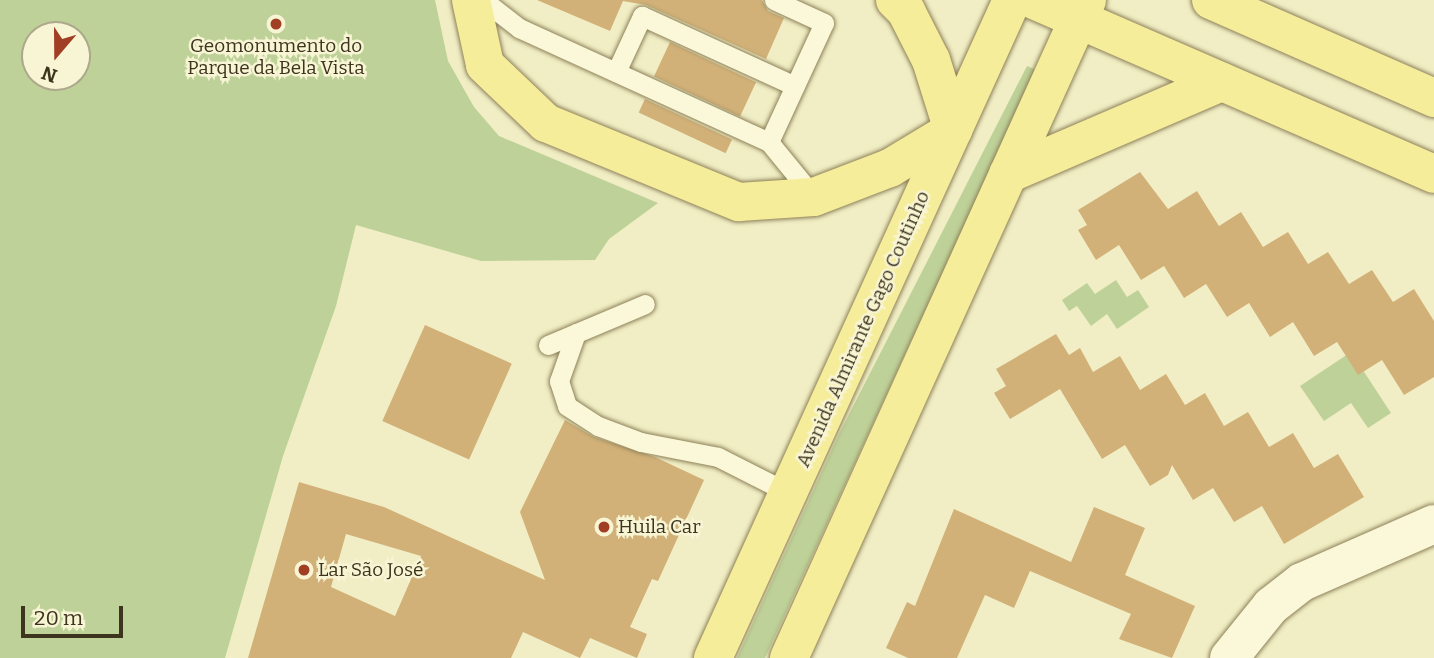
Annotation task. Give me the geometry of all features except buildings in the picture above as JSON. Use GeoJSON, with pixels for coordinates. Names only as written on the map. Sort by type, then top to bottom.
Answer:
{"type":"FeatureCollection","features":[{"type":"Feature","properties":{"kind":"main road"},"geometry":{"type":"LineString","coordinates":[[471,0],[485,65],[546,123],[739,202],[814,197],[890,168],[953,130],[931,60],[906,11],[895,0]]}},
{"type":"Feature","properties":{"kind":"main road","name":"Avenida Almirante Gago Coutinho"},"geometry":{"type":"LineString","coordinates":[[713,658],[1012,0]]}},
{"type":"Feature","properties":{"kind":"main road"},"geometry":{"type":"LineString","coordinates":[[1034,0],[1083,10],[1222,82],[1434,174]]}},
{"type":"Feature","properties":{"kind":"main road"},"geometry":{"type":"LineString","coordinates":[[1229,4],[1434,98]]}},
{"type":"Feature","properties":{"kind":"main road"},"geometry":{"type":"LineString","coordinates":[[789,658],[1083,10]]}},
{"type":"Feature","properties":{"kind":"main road"},"geometry":{"type":"LineString","coordinates":[[1008,174],[1222,82]]}},
{"type":"Feature","properties":{"kind":"street"},"geometry":{"type":"LineString","coordinates":[[1229,658],[1271,606],[1302,582],[1434,524]]}},
{"type":"Feature","properties":{"kind":"lane"},"geometry":{"type":"LineString","coordinates":[[483,0],[519,28],[769,142],[814,197]]}},
{"type":"Feature","properties":{"kind":"lane"},"geometry":{"type":"LineString","coordinates":[[769,142],[824,23],[774,0]]}},
{"type":"Feature","properties":{"kind":"lane"},"geometry":{"type":"LineString","coordinates":[[616,72],[645,8],[795,86]]}},
{"type":"Feature","properties":{"kind":"lane"},"geometry":{"type":"LineString","coordinates":[[548,345],[645,304]]}},
{"type":"Feature","properties":{"kind":"lane"},"geometry":{"type":"LineString","coordinates":[[576,333],[559,381],[567,406],[598,426],[641,442],[718,457],[789,493]]}},
{"type":"Feature","properties":{"kind":"green space"},"geometry":{"type":"Polygon","coordinates":[[[0,0],[435,0],[448,61],[474,107],[499,136],[658,203],[609,239],[595,260],[481,261],[356,225],[336,306],[283,456],[225,658],[0,658],[0,0]]]}},
{"type":"Feature","properties":{"kind":"green space"},"geometry":{"type":"Polygon","coordinates":[[[1027,66],[1036,70],[765,658],[737,658],[839,434],[1027,66]]]}},
{"type":"Feature","properties":{"kind":"green space"},"geometry":{"type":"Polygon","coordinates":[[[1116,280],[1127,297],[1138,290],[1149,307],[1117,329],[1107,314],[1091,326],[1077,306],[1069,311],[1062,300],[1087,283],[1095,294],[1116,280]]]}},
{"type":"Feature","properties":{"kind":"green space"},"geometry":{"type":"Polygon","coordinates":[[[1351,352],[1391,413],[1368,428],[1351,403],[1324,421],[1300,386],[1351,352]]]}},
{"type":"Feature","properties":{"kind":"place","name":"Geomonumento do Parque da Bela Vista"},"geometry":{"type":"Point","coordinates":[276,24]}},
{"type":"Feature","properties":{"kind":"place","name":"Huila Car"},"geometry":{"type":"Point","coordinates":[604,527]}},
{"type":"Feature","properties":{"kind":"place","name":"Lar São José"},"geometry":{"type":"Point","coordinates":[304,570]}}]}
